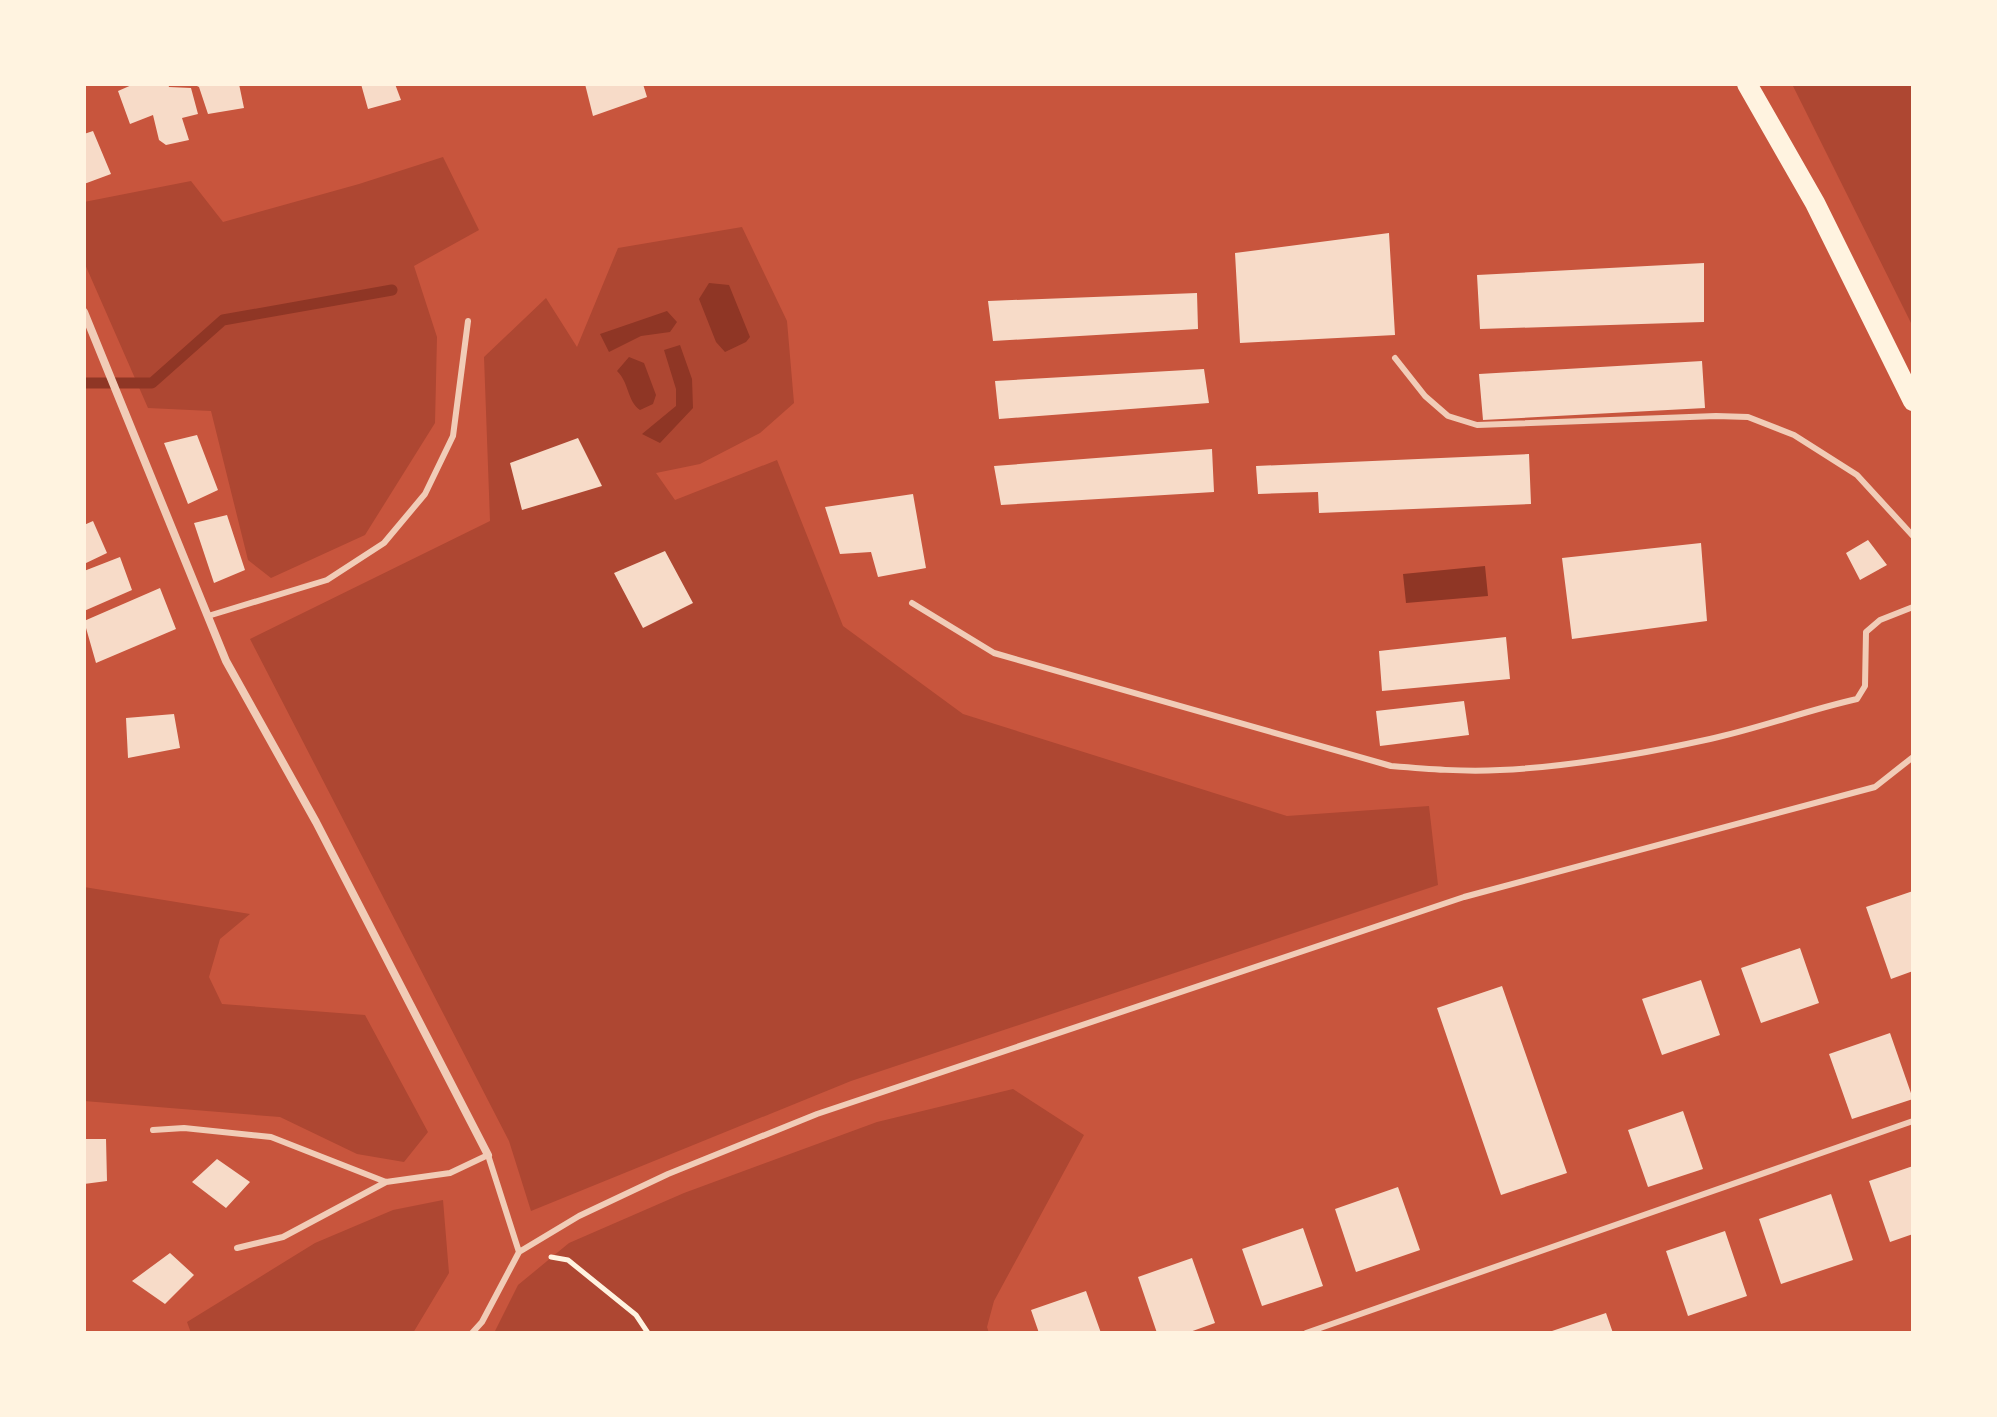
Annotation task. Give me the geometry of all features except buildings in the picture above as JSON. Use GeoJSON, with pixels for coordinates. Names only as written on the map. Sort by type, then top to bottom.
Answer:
{"type":"FeatureCollection","features":[{"type":"Feature","properties":{"kind":"main road"},"geometry":{"type":"LineString","coordinates":[[1747,84],[1815,203],[1913,401]]}},
{"type":"Feature","properties":{"kind":"street"},"geometry":{"type":"LineString","coordinates":[[84,312],[226,661],[316,822],[488,1155]]}},
{"type":"Feature","properties":{"kind":"lane"},"geometry":{"type":"LineString","coordinates":[[208,616],[327,580],[384,543],[425,494],[453,436],[468,321]]}},
{"type":"Feature","properties":{"kind":"lane"},"geometry":{"type":"LineString","coordinates":[[1395,358],[1425,396],[1448,416],[1477,425],[1748,417],[1794,435],[1857,475],[1913,536]]}},
{"type":"Feature","properties":{"kind":"lane"},"geometry":{"type":"LineString","coordinates":[[912,603],[994,653],[1391,766],[1454,770],[1555,766],[1603,759],[1712,739],[1813,708],[1857,699],[1865,686],[1866,632],[1880,620],[1913,607]]}},
{"type":"Feature","properties":{"kind":"lane"},"geometry":{"type":"LineString","coordinates":[[472,1333],[482,1322],[519,1252],[579,1216],[630,1192],[817,1114],[1464,897],[1875,787],[1913,757]]}},
{"type":"Feature","properties":{"kind":"lane"},"geometry":{"type":"LineString","coordinates":[[1306,1333],[1913,1121]]}},
{"type":"Feature","properties":{"kind":"lane"},"geometry":{"type":"LineString","coordinates":[[153,1130],[184,1128],[271,1137],[386,1182]]}},
{"type":"Feature","properties":{"kind":"lane"},"geometry":{"type":"LineString","coordinates":[[237,1248],[283,1237],[386,1182],[450,1173],[488,1155],[519,1252]]}},
{"type":"Feature","properties":{"kind":"path"},"geometry":{"type":"LineString","coordinates":[[519,1252],[568,1260],[636,1315],[648,1333]]}},
{"type":"Feature","properties":{"kind":"shaded area"},"geometry":{"type":"Polygon","coordinates":[[[1792,84],[1913,84],[1913,327],[1792,84]]]}},
{"type":"Feature","properties":{"kind":"shaded area"},"geometry":{"type":"Polygon","coordinates":[[[443,157],[479,230],[414,266],[437,337],[435,423],[365,535],[271,578],[248,560],[211,411],[148,408],[84,262],[84,202],[191,181],[223,222],[443,157]]]}},
{"type":"Feature","properties":{"kind":"shaded area"},"geometry":{"type":"Polygon","coordinates":[[[742,227],[787,321],[794,403],[760,433],[700,464],[656,473],[675,500],[777,460],[843,626],[963,714],[1287,816],[1429,806],[1438,885],[851,1081],[531,1211],[509,1141],[250,639],[490,521],[484,357],[546,298],[577,347],[618,248],[742,227]]]}},
{"type":"Feature","properties":{"kind":"shaded area"},"geometry":{"type":"Polygon","coordinates":[[[709,283],[729,285],[750,337],[725,352],[716,342],[699,299],[709,283]]]}},
{"type":"Feature","properties":{"kind":"shaded area"},"geometry":{"type":"Polygon","coordinates":[[[667,311],[677,322],[670,332],[641,336],[609,352],[600,334],[667,311]]]}},
{"type":"Feature","properties":{"kind":"shaded area"},"geometry":{"type":"Polygon","coordinates":[[[680,345],[692,379],[693,408],[660,443],[642,434],[676,406],[676,389],[664,350],[680,345]]]}},
{"type":"Feature","properties":{"kind":"shaded area"},"geometry":{"type":"Polygon","coordinates":[[[629,357],[644,363],[656,395],[653,404],[640,410],[617,371],[629,357]]]}},
{"type":"Feature","properties":{"kind":"shaded area"},"geometry":{"type":"Polygon","coordinates":[[[1485,566],[1488,596],[1406,603],[1403,574],[1485,566]]]}},
{"type":"Feature","properties":{"kind":"shaded area"},"geometry":{"type":"Polygon","coordinates":[[[84,887],[250,914],[220,939],[209,977],[222,1004],[365,1015],[428,1132],[404,1162],[357,1154],[280,1117],[84,1101],[84,887]]]}},
{"type":"Feature","properties":{"kind":"shaded area"},"geometry":{"type":"Polygon","coordinates":[[[1013,1089],[1084,1135],[994,1301],[987,1327],[989,1333],[494,1333],[518,1285],[569,1243],[684,1193],[877,1122],[1013,1089]]]}},
{"type":"Feature","properties":{"kind":"shaded area"},"geometry":{"type":"Polygon","coordinates":[[[443,1200],[449,1273],[413,1333],[191,1333],[187,1322],[315,1243],[393,1210],[443,1200]]]}},
{"type":"Feature","properties":{"kind":"waterway"},"geometry":{"type":"LineString","coordinates":[[84,383],[152,383],[223,320],[392,290]]}}]}
